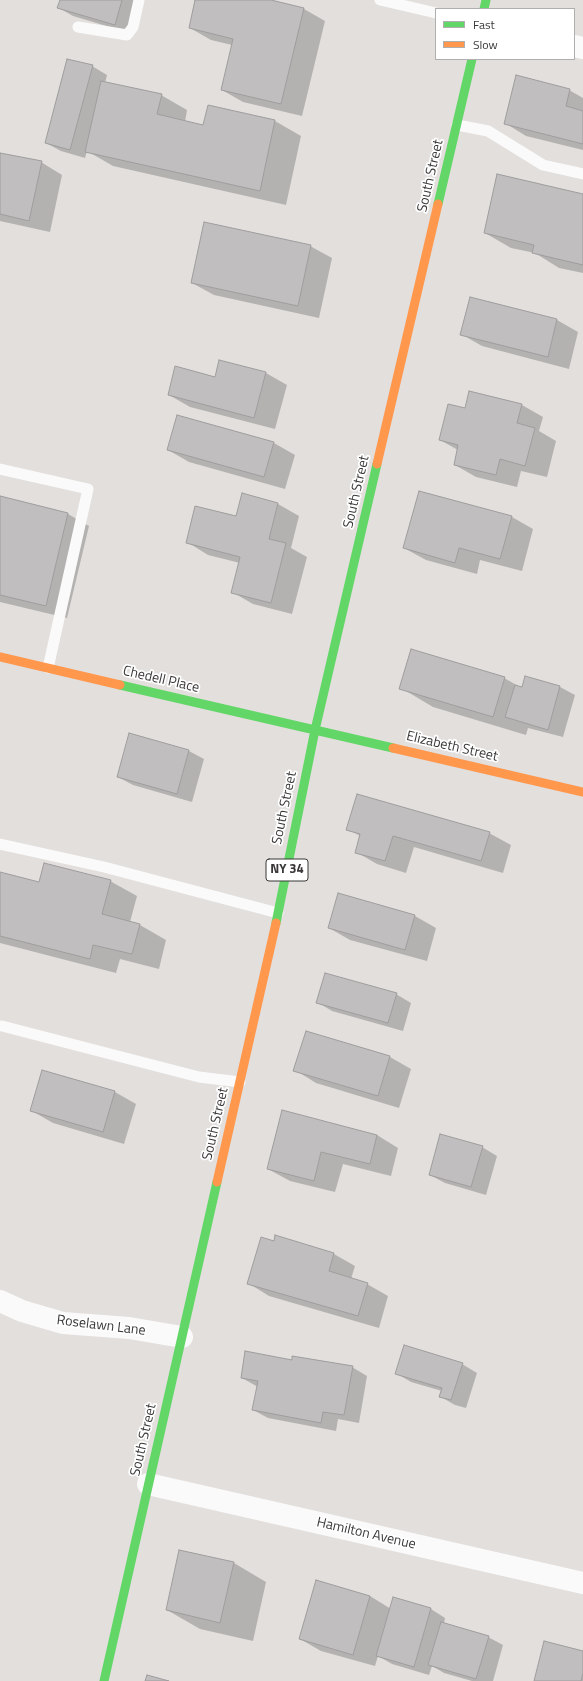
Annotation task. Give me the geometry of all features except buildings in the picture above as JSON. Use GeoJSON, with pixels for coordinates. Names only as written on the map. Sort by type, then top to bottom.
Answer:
{"type":"FeatureCollection","features":[{"type":"Feature","properties":{"kind":"main road","name":"South Street"},"geometry":{"type":"LineString","coordinates":[[104,1681],[278,913],[315,730],[472,60]]}},
{"type":"Feature","properties":{"kind":"main road","name":"Chedell Place"},"geometry":{"type":"LineString","coordinates":[[0,657],[315,730]]}},
{"type":"Feature","properties":{"kind":"main road","name":"Elizabeth Street"},"geometry":{"type":"LineString","coordinates":[[315,730],[583,792]]}},
{"type":"Feature","properties":{"kind":"street","name":"Roselawn Lane"},"geometry":{"type":"LineString","coordinates":[[0,1301],[22,1311],[63,1323],[129,1328],[182,1337]]}},
{"type":"Feature","properties":{"kind":"street","name":"Hamilton Avenue"},"geometry":{"type":"LineString","coordinates":[[148,1484],[583,1583]]}},
{"type":"Feature","properties":{"kind":"lane"},"geometry":{"type":"LineString","coordinates":[[78,28],[127,35],[133,27],[139,0]]}},
{"type":"Feature","properties":{"kind":"lane"},"geometry":{"type":"LineString","coordinates":[[380,0],[435,13]]}},
{"type":"Feature","properties":{"kind":"lane"},"geometry":{"type":"LineString","coordinates":[[457,125],[488,131],[544,165],[583,174]]}},
{"type":"Feature","properties":{"kind":"lane"},"geometry":{"type":"LineString","coordinates":[[0,469],[88,489],[48,668]]}},
{"type":"Feature","properties":{"kind":"lane"},"geometry":{"type":"LineString","coordinates":[[0,844],[104,867],[278,913]]}},
{"type":"Feature","properties":{"kind":"lane"},"geometry":{"type":"LineString","coordinates":[[2,1026],[199,1077],[240,1082]]}},
{"type":"Feature","properties":{"kind":"traffic: fast"},"geometry":{"type":"LineString","coordinates":[[484,8],[486,0]]}},
{"type":"Feature","properties":{"kind":"traffic: fast"},"geometry":{"type":"LineString","coordinates":[[438,204],[472,60]]}},
{"type":"Feature","properties":{"kind":"traffic: fast"},"geometry":{"type":"LineString","coordinates":[[276,923],[315,730],[377,464]]}},
{"type":"Feature","properties":{"kind":"traffic: fast"},"geometry":{"type":"LineString","coordinates":[[120,685],[393,748]]}},
{"type":"Feature","properties":{"kind":"traffic: fast"},"geometry":{"type":"LineString","coordinates":[[104,1681],[217,1182]]}},
{"type":"Feature","properties":{"kind":"traffic: slow"},"geometry":{"type":"LineString","coordinates":[[377,464],[438,204]]}},
{"type":"Feature","properties":{"kind":"traffic: slow"},"geometry":{"type":"LineString","coordinates":[[0,657],[120,685]]}},
{"type":"Feature","properties":{"kind":"traffic: slow"},"geometry":{"type":"LineString","coordinates":[[393,748],[583,792]]}},
{"type":"Feature","properties":{"kind":"traffic: slow"},"geometry":{"type":"LineString","coordinates":[[217,1182],[276,923]]}}]}
